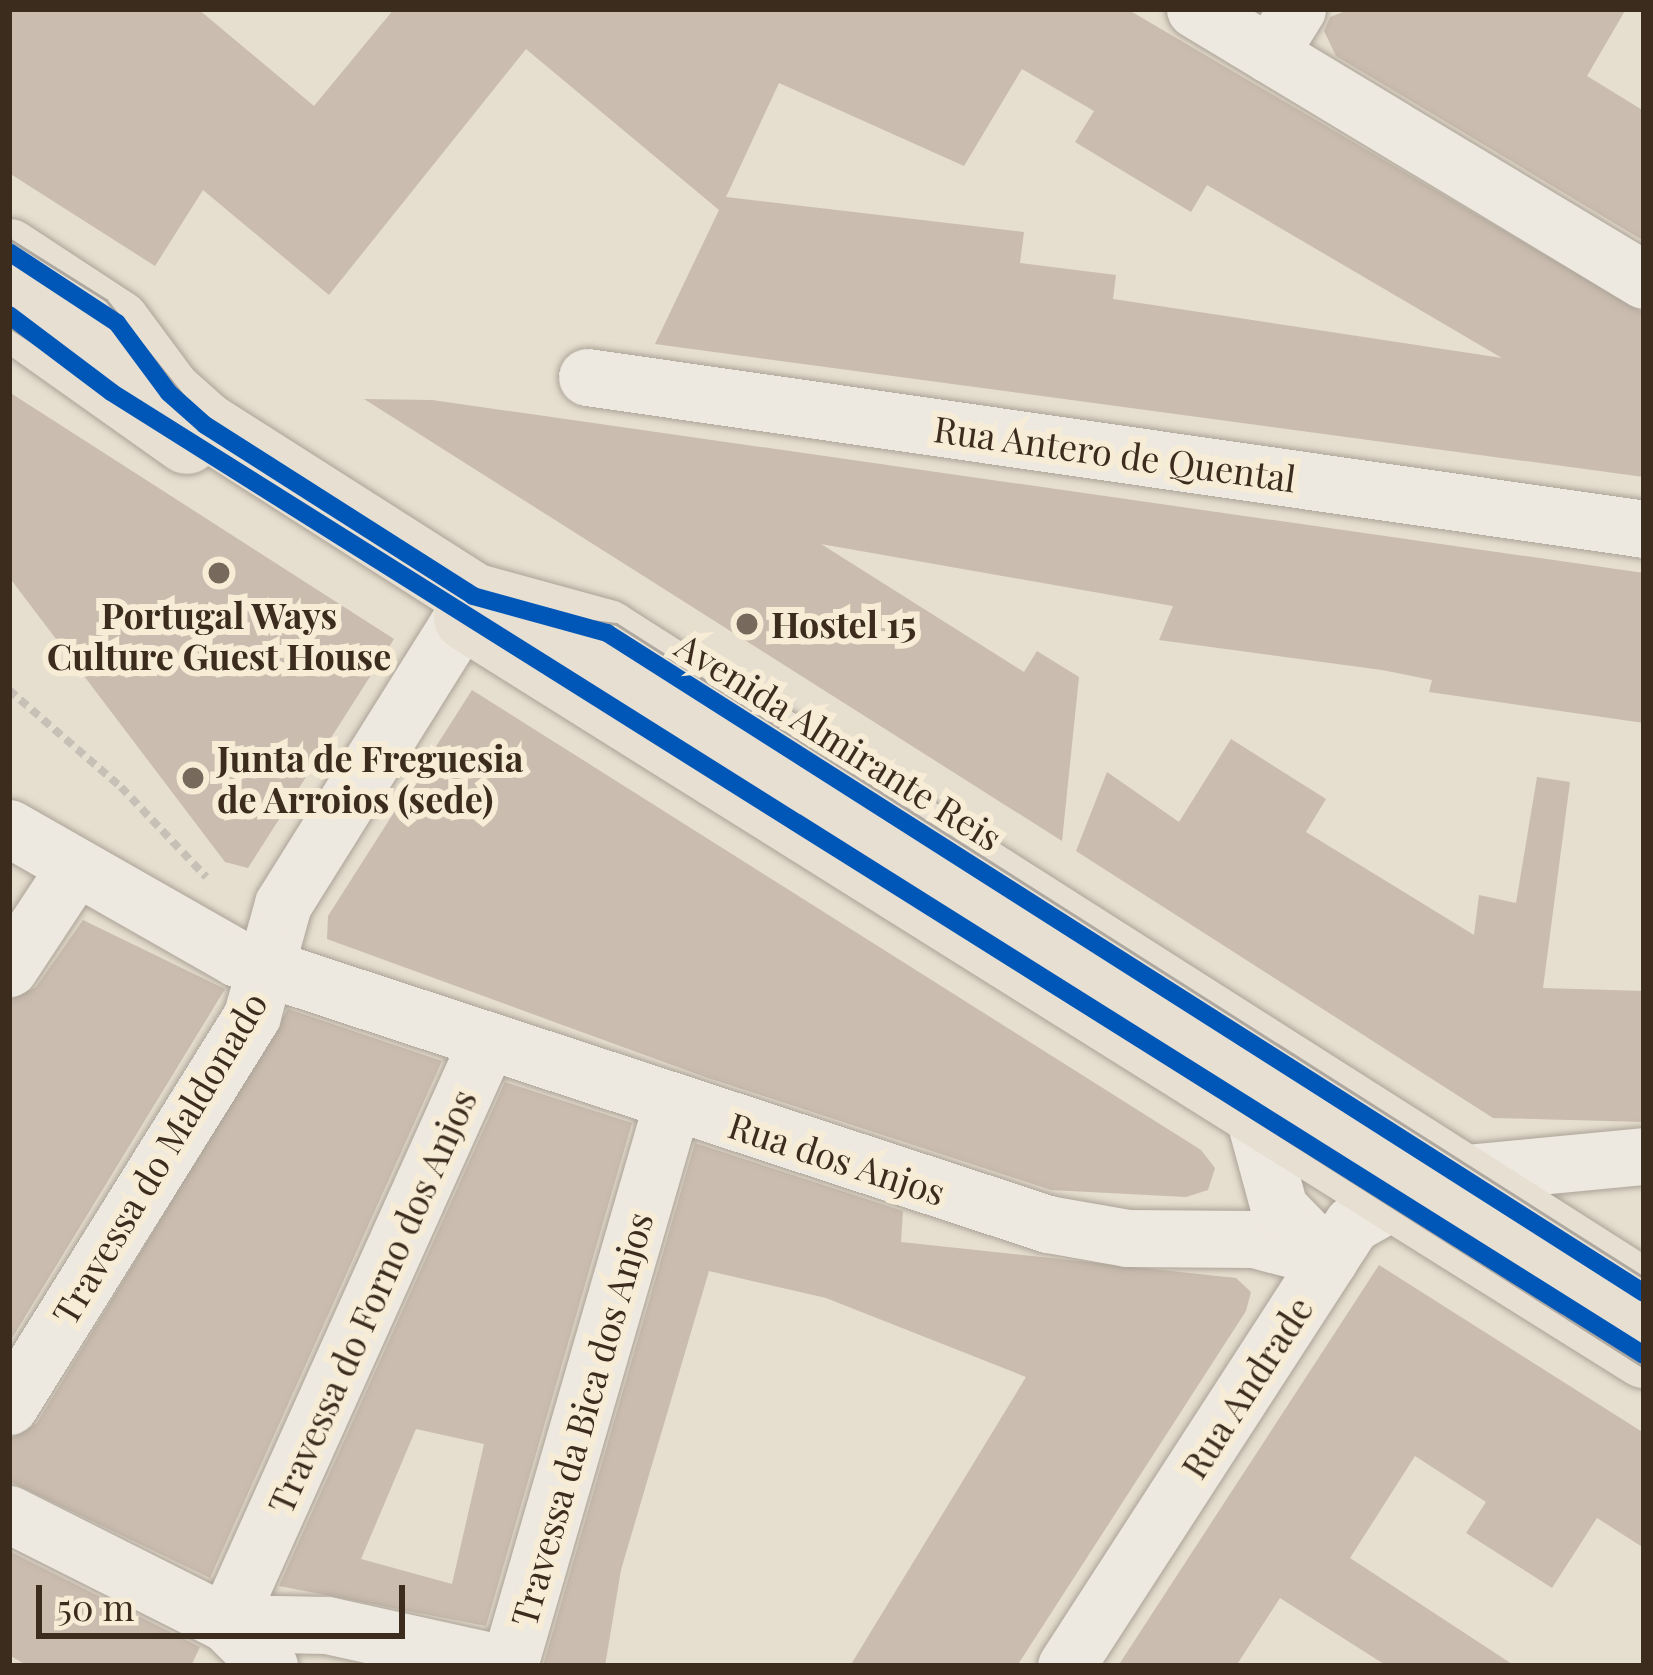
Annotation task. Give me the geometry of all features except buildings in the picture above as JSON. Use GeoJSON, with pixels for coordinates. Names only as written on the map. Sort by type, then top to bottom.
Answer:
{"type":"FeatureCollection","features":[{"type":"Feature","properties":{"kind":"main road","name":"Avenida Almirante Reis"},"geometry":{"type":"LineString","coordinates":[[9,252],[116,323],[169,392],[205,425],[473,596],[607,633],[1644,1293]]}},
{"type":"Feature","properties":{"kind":"main road"},"geometry":{"type":"LineString","coordinates":[[9,315],[111,392],[1644,1355]]}},
{"type":"Feature","properties":{"kind":"main road"},"geometry":{"type":"LineString","coordinates":[[1398,1198],[1457,1174]]}},
{"type":"Feature","properties":{"kind":"street"},"geometry":{"type":"LineString","coordinates":[[1195,9],[1283,32],[1644,280]]}},
{"type":"Feature","properties":{"kind":"street","name":"Rua Antero de Quental"},"geometry":{"type":"LineString","coordinates":[[587,377],[1644,529]]}},
{"type":"Feature","properties":{"kind":"street","name":"Travessa do Maldonado"},"geometry":{"type":"LineString","coordinates":[[9,1406],[252,1015],[284,904],[464,616]]}},
{"type":"Feature","properties":{"kind":"street","name":"Rua dos Anjos"},"geometry":{"type":"LineString","coordinates":[[9,828],[267,969],[486,1044],[1048,1224],[1127,1238],[1270,1224],[1329,1259]]}},
{"type":"Feature","properties":{"kind":"street"},"geometry":{"type":"LineString","coordinates":[[9,968],[75,868]]}},
{"type":"Feature","properties":{"kind":"street","name":"Travessa do Forno dos Anjos"},"geometry":{"type":"LineString","coordinates":[[226,1623],[486,1044]]}},
{"type":"Feature","properties":{"kind":"street","name":"Travessa da Bica dos Anjos"},"geometry":{"type":"LineString","coordinates":[[226,1623],[327,1625],[509,1665],[672,1104]]}},
{"type":"Feature","properties":{"kind":"street"},"geometry":{"type":"LineString","coordinates":[[1251,1105],[1270,1224]]}},
{"type":"Feature","properties":{"kind":"street"},"geometry":{"type":"LineString","coordinates":[[1457,1174],[1644,1156]]}},
{"type":"Feature","properties":{"kind":"street"},"geometry":{"type":"LineString","coordinates":[[1329,1259],[1352,1224],[1398,1198]]}},
{"type":"Feature","properties":{"kind":"street","name":"Rua Andrade"},"geometry":{"type":"LineString","coordinates":[[1066,1666],[1329,1259]]}},
{"type":"Feature","properties":{"kind":"street"},"geometry":{"type":"LineString","coordinates":[[9,1514],[226,1623],[269,1666]]}},
{"type":"Feature","properties":{"kind":"path"},"geometry":{"type":"LineString","coordinates":[[9,690],[121,787],[211,883]]}},
{"type":"Feature","properties":{"kind":"tram line"},"geometry":{"type":"LineString","coordinates":[[9,239],[106,300],[206,424],[470,593],[535,614],[616,624],[1644,1278]]}},
{"type":"Feature","properties":{"kind":"tram line"},"geometry":{"type":"LineString","coordinates":[[9,327],[1644,1367]]}},
{"type":"Feature","properties":{"kind":"cycle path"},"geometry":{"type":"LineString","coordinates":[[9,252],[117,323],[169,393],[205,425],[473,596],[607,633],[1644,1293]]}},
{"type":"Feature","properties":{"kind":"cycle path"},"geometry":{"type":"LineString","coordinates":[[9,315],[111,392],[1644,1355]]}},
{"type":"Feature","properties":{"kind":"place","name":"Portugal Ways Culture Guest House"},"geometry":{"type":"Point","coordinates":[219,573]}},
{"type":"Feature","properties":{"kind":"place","name":"Hostel 15"},"geometry":{"type":"Point","coordinates":[747,624]}},
{"type":"Feature","properties":{"kind":"place","name":"Junta de Freguesia de Arroios (sede)"},"geometry":{"type":"Point","coordinates":[193,778]}}]}
